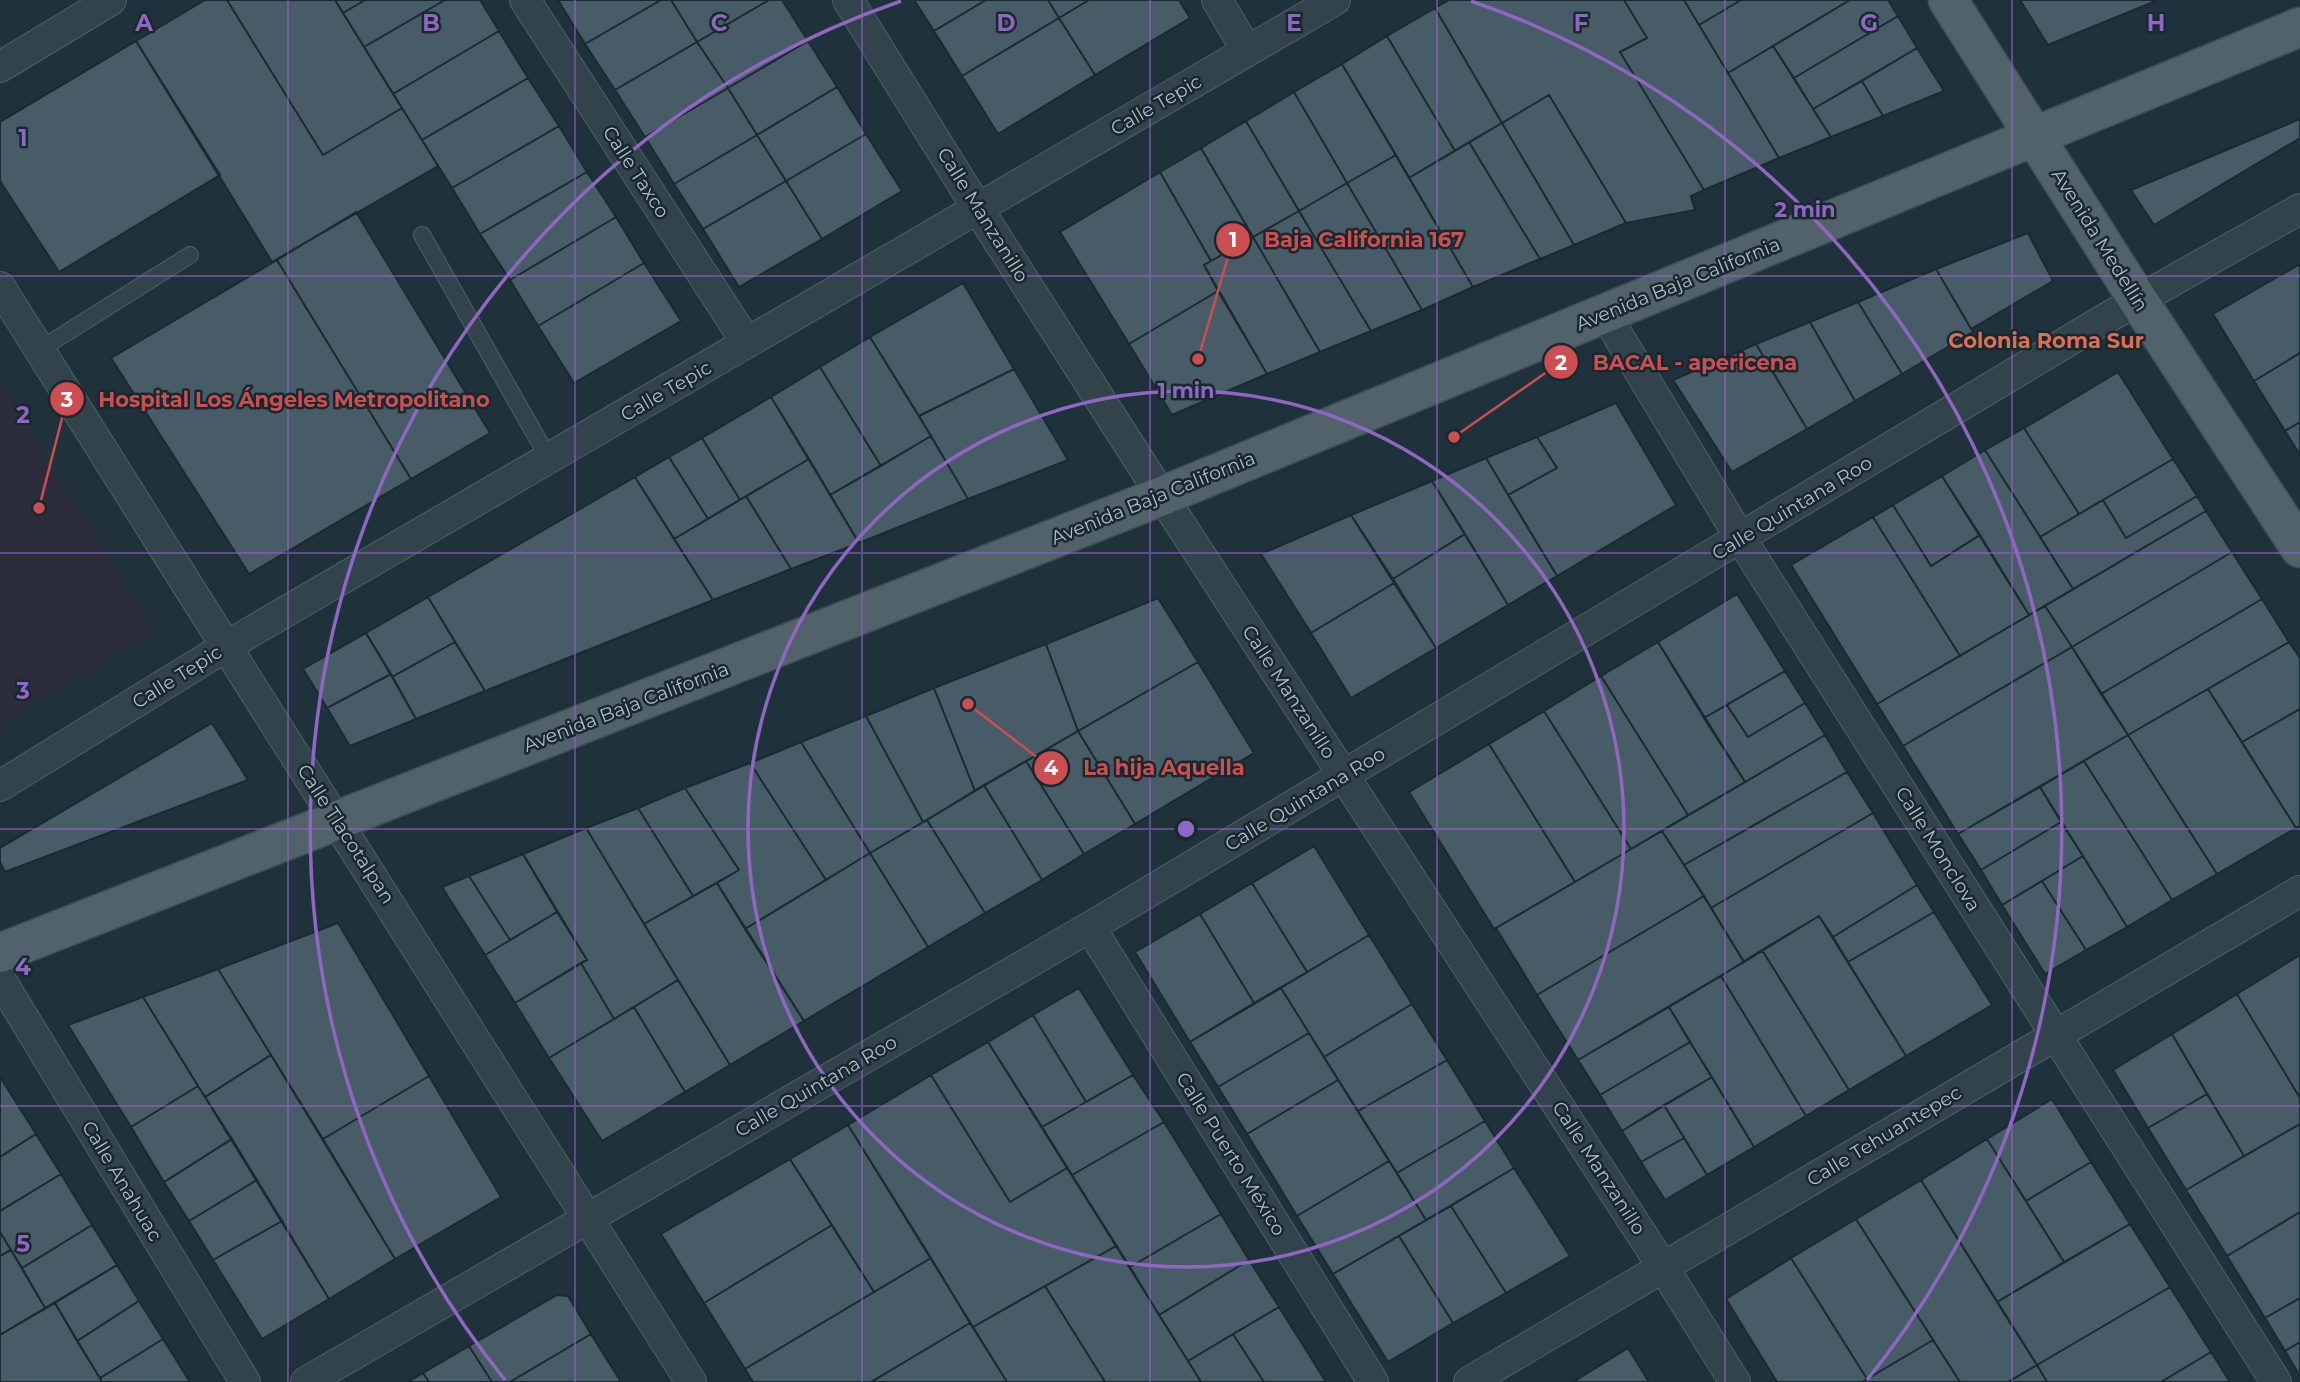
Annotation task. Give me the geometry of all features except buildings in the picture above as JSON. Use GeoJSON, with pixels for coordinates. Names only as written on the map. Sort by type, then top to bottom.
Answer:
{"type":"FeatureCollection","features":[{"type":"Feature","properties":{"kind":"main road","name":"Avenida Medellín"},"geometry":{"type":"LineString","coordinates":[[1948,0],[2138,300],[2300,548]]}},
{"type":"Feature","properties":{"kind":"main road","name":"Avenida Baja California"},"geometry":{"type":"LineString","coordinates":[[0,953],[1163,496],[2300,27]]}},
{"type":"Feature","properties":{"kind":"street"},"geometry":{"type":"LineString","coordinates":[[0,67],[111,0]]}},
{"type":"Feature","properties":{"kind":"street","name":"Calle Taxco"},"geometry":{"type":"LineString","coordinates":[[525,0],[747,343]]}},
{"type":"Feature","properties":{"kind":"street","name":"Calle Manzanillo"},"geometry":{"type":"LineString","coordinates":[[848,0],[978,209],[1735,1382]]}},
{"type":"Feature","properties":{"kind":"street"},"geometry":{"type":"LineString","coordinates":[[1217,0],[1247,51]]}},
{"type":"Feature","properties":{"kind":"street","name":"Calle Tepic"},"geometry":{"type":"LineString","coordinates":[[0,786],[225,647],[1335,0]]}},
{"type":"Feature","properties":{"kind":"street","name":"Calle Quintana Roo"},"geometry":{"type":"LineString","coordinates":[[306,1382],[1090,927],[2138,300],[2300,209]]}},
{"type":"Feature","properties":{"kind":"street","name":"Calle Tlacotalpan"},"geometry":{"type":"LineString","coordinates":[[0,287],[691,1382]]}},
{"type":"Feature","properties":{"kind":"street","name":"Calle Monclova"},"geometry":{"type":"LineString","coordinates":[[1605,314],[1741,539],[2276,1382]]}},
{"type":"Feature","properties":{"kind":"street","name":"Calle Tehuantepec"},"geometry":{"type":"LineString","coordinates":[[1469,1382],[2300,891]]}},
{"type":"Feature","properties":{"kind":"street","name":"Calle Puerto México"},"geometry":{"type":"LineString","coordinates":[[1090,927],[1373,1382]]}},
{"type":"Feature","properties":{"kind":"street","name":"Calle Anahuac"},"geometry":{"type":"LineString","coordinates":[[0,979],[245,1382]]}},
{"type":"Feature","properties":{"kind":"lane"},"geometry":{"type":"LineString","coordinates":[[422,235],[549,459]]}},
{"type":"Feature","properties":{"kind":"lane"},"geometry":{"type":"LineString","coordinates":[[39,350],[190,255]]}},
{"type":"Feature","properties":{"kind":"shaded area"},"geometry":{"type":"Polygon","coordinates":[[[0,383],[155,632],[0,724],[0,383]]]}},
{"type":"Feature","properties":{"kind":"place","name":"Baja California 167"},"geometry":{"type":"Point","coordinates":[1198,359]}},
{"type":"Feature","properties":{"kind":"place","name":"BACAL - apericena"},"geometry":{"type":"Point","coordinates":[1454,437]}},
{"type":"Feature","properties":{"kind":"place","name":"Hospital Los Ángeles Metropolitano"},"geometry":{"type":"Point","coordinates":[39,508]}},
{"type":"Feature","properties":{"kind":"place","name":"La hija Aquella"},"geometry":{"type":"Point","coordinates":[968,704]}},
{"type":"Feature","properties":{"kind":"district","name":"Colonia Roma Sur"},"geometry":{"type":"Point","coordinates":[2046,340]}}]}
